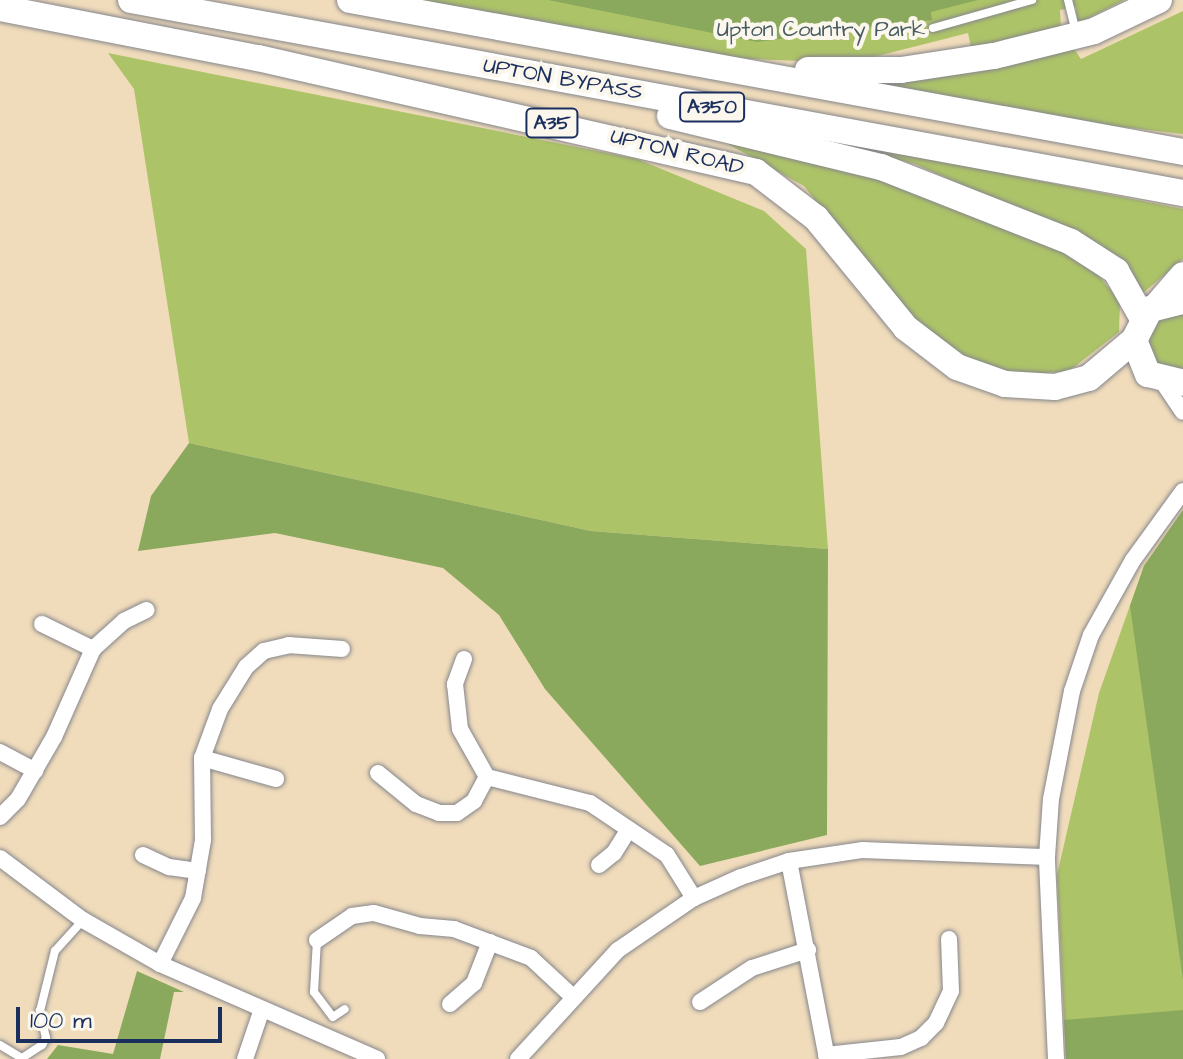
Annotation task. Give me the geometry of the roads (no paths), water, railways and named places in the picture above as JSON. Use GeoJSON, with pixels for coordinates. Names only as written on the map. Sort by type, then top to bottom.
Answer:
{"type":"FeatureCollection","features":[{"type":"Feature","properties":{"kind":"highway","name":"UPTON BYPASS"},"geometry":{"type":"LineString","coordinates":[[131,0],[1183,193]]}},
{"type":"Feature","properties":{"kind":"highway","name":"UPTON BYPASS"},"geometry":{"type":"LineString","coordinates":[[350,0],[1183,152]]}},
{"type":"Feature","properties":{"kind":"highway","name":"A350"},"geometry":{"type":"LineString","coordinates":[[677,60],[814,71],[901,70],[1078,37],[1159,0]]}},
{"type":"Feature","properties":{"kind":"highway","name":"UPTON ROAD"},"geometry":{"type":"LineString","coordinates":[[0,8],[258,58],[756,172],[816,218],[906,328],[931,350],[981,377],[1024,388],[1089,378],[1168,382]]}},
{"type":"Feature","properties":{"kind":"highway","name":"A350"},"geometry":{"type":"LineString","coordinates":[[241,20],[881,167],[1071,242],[1107,263],[1150,311]]}},
{"type":"Feature","properties":{"kind":"highway"},"geometry":{"type":"LineString","coordinates":[[1089,378],[1183,275]]}},
{"type":"Feature","properties":{"kind":"highway"},"geometry":{"type":"LineString","coordinates":[[1150,311],[1140,364],[1168,382]]}},
{"type":"Feature","properties":{"kind":"street"},"geometry":{"type":"LineString","coordinates":[[1168,382],[1183,412]]}},
{"type":"Feature","properties":{"kind":"street"},"geometry":{"type":"LineString","coordinates":[[1056,1059],[1047,857],[1059,746],[1091,635],[1133,560],[1183,491]]}},
{"type":"Feature","properties":{"kind":"street"},"geometry":{"type":"LineString","coordinates":[[0,817],[35,771],[93,649],[124,621],[147,610]]}},
{"type":"Feature","properties":{"kind":"street"},"geometry":{"type":"LineString","coordinates":[[42,624],[93,649]]}},
{"type":"Feature","properties":{"kind":"street"},"geometry":{"type":"LineString","coordinates":[[160,964],[193,898],[198,871],[202,758],[220,709],[246,667],[264,651],[289,645],[342,649]]}},
{"type":"Feature","properties":{"kind":"street"},"geometry":{"type":"LineString","coordinates":[[464,659],[455,684],[460,729],[487,777],[590,803],[667,855],[694,898]]}},
{"type":"Feature","properties":{"kind":"street"},"geometry":{"type":"LineString","coordinates":[[0,752],[35,771]]}},
{"type":"Feature","properties":{"kind":"street"},"geometry":{"type":"LineString","coordinates":[[202,758],[276,779]]}},
{"type":"Feature","properties":{"kind":"street"},"geometry":{"type":"LineString","coordinates":[[378,773],[396,791],[439,813],[457,813],[474,801],[487,777]]}},
{"type":"Feature","properties":{"kind":"street"},"geometry":{"type":"LineString","coordinates":[[599,865],[614,853],[629,829]]}},
{"type":"Feature","properties":{"kind":"street"},"geometry":{"type":"LineString","coordinates":[[518,1059],[572,996],[618,950],[694,898],[789,861],[863,850],[1047,857]]}},
{"type":"Feature","properties":{"kind":"street"},"geometry":{"type":"LineString","coordinates":[[143,855],[169,867],[198,871]]}},
{"type":"Feature","properties":{"kind":"street"},"geometry":{"type":"LineString","coordinates":[[0,858],[83,920],[160,964],[261,1012],[377,1059]]}},
{"type":"Feature","properties":{"kind":"street"},"geometry":{"type":"LineString","coordinates":[[789,861],[826,1057],[901,1047],[921,1038],[936,1023],[951,991],[949,939]]}},
{"type":"Feature","properties":{"kind":"street"},"geometry":{"type":"LineString","coordinates":[[317,940],[352,916],[374,913],[420,926],[454,929],[531,958],[572,996]]}},
{"type":"Feature","properties":{"kind":"street"},"geometry":{"type":"LineString","coordinates":[[450,1004],[474,983],[490,942]]}},
{"type":"Feature","properties":{"kind":"street"},"geometry":{"type":"LineString","coordinates":[[700,1002],[752,968],[808,950]]}},
{"type":"Feature","properties":{"kind":"street"},"geometry":{"type":"LineString","coordinates":[[245,1059],[261,1012]]}},
{"type":"Feature","properties":{"kind":"lane"},"geometry":{"type":"LineString","coordinates":[[933,28],[1032,0]]}},
{"type":"Feature","properties":{"kind":"lane"},"geometry":{"type":"LineString","coordinates":[[1068,0],[1078,37]]}},
{"type":"Feature","properties":{"kind":"lane"},"geometry":{"type":"LineString","coordinates":[[0,1045],[22,1058],[42,1045],[46,1038],[40,1011],[55,951],[83,920]]}},
{"type":"Feature","properties":{"kind":"lane"},"geometry":{"type":"LineString","coordinates":[[317,940],[314,992],[333,1017],[345,1009]]}},
{"type":"Feature","properties":{"kind":"park label","name":"Upton Country Park"},"geometry":{"type":"Point","coordinates":[821,30]}}]}
